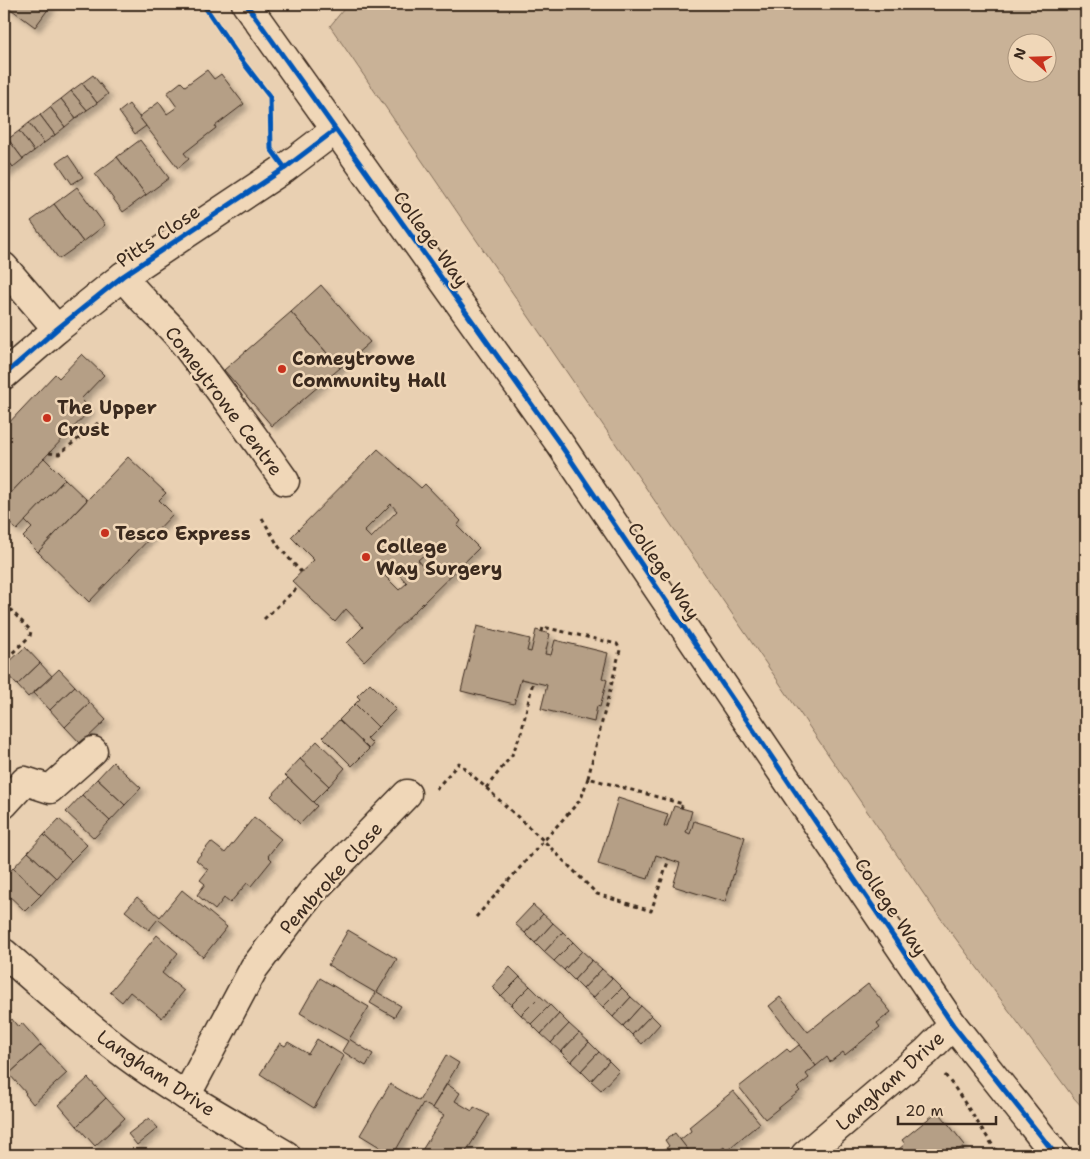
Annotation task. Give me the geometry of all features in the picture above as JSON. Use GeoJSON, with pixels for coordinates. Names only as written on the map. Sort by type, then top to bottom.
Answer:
{"type":"FeatureCollection","features":[{"type":"Feature","properties":{"kind":"street","name":"College Way"},"geometry":{"type":"LineString","coordinates":[[246,4],[560,444],[953,1025],[1056,1155]]}},
{"type":"Feature","properties":{"kind":"street","name":"Pitts Close"},"geometry":{"type":"LineString","coordinates":[[4,375],[58,328],[123,276],[285,168],[335,130]]}},
{"type":"Feature","properties":{"kind":"street"},"geometry":{"type":"LineString","coordinates":[[4,267],[58,328]]}},
{"type":"Feature","properties":{"kind":"street","name":"Comeytrowe Centre"},"geometry":{"type":"LineString","coordinates":[[123,276],[134,291],[179,337],[285,481]]}},
{"type":"Feature","properties":{"kind":"street"},"geometry":{"type":"LineString","coordinates":[[4,804],[25,780],[50,789],[93,751]]}},
{"type":"Feature","properties":{"kind":"street","name":"Pembroke Close"},"geometry":{"type":"LineString","coordinates":[[186,1096],[254,968],[312,892],[407,794]]}},
{"type":"Feature","properties":{"kind":"street","name":"Langham Drive"},"geometry":{"type":"LineString","coordinates":[[4,953],[68,1010],[120,1051],[186,1096],[286,1155]]}},
{"type":"Feature","properties":{"kind":"street","name":"Langham Drive"},"geometry":{"type":"LineString","coordinates":[[805,1155],[926,1052],[953,1025]]}},
{"type":"Feature","properties":{"kind":"path"},"geometry":{"type":"LineString","coordinates":[[49,453],[59,454],[98,423]]}},
{"type":"Feature","properties":{"kind":"path"},"geometry":{"type":"LineString","coordinates":[[262,518],[279,547],[302,572]]}},
{"type":"Feature","properties":{"kind":"path"},"geometry":{"type":"LineString","coordinates":[[264,619],[298,587]]}},
{"type":"Feature","properties":{"kind":"path"},"geometry":{"type":"LineString","coordinates":[[4,603],[31,631],[30,636],[4,661]]}},
{"type":"Feature","properties":{"kind":"path"},"geometry":{"type":"LineString","coordinates":[[476,917],[581,799],[620,650],[617,644],[543,627],[542,632]]}},
{"type":"Feature","properties":{"kind":"path"},"geometry":{"type":"LineString","coordinates":[[486,788],[512,755],[521,733],[533,682]]}},
{"type":"Feature","properties":{"kind":"path"},"geometry":{"type":"LineString","coordinates":[[407,794],[430,795],[459,763],[544,841],[597,894],[650,912],[669,859]]}},
{"type":"Feature","properties":{"kind":"path"},"geometry":{"type":"LineString","coordinates":[[588,778],[683,804],[681,808]]}},
{"type":"Feature","properties":{"kind":"path"},"geometry":{"type":"LineString","coordinates":[[926,1052],[955,1088],[999,1155]]}},
{"type":"Feature","properties":{"kind":"shaded area"},"geometry":{"type":"Polygon","coordinates":[[[348,4],[1086,4],[1086,1111],[1073,1097],[936,912],[330,26],[348,4]]]}},
{"type":"Feature","properties":{"kind":"building"},"geometry":{"type":"Polygon","coordinates":[[[4,4],[52,4],[35,27],[4,4]]]}},
{"type":"Feature","properties":{"kind":"building"},"geometry":{"type":"Polygon","coordinates":[[[207,70],[214,79],[221,74],[244,104],[184,153],[189,159],[178,168],[139,117],[159,102],[167,114],[177,107],[167,93],[181,82],[185,86],[207,70]]]}},
{"type":"Feature","properties":{"kind":"building"},"geometry":{"type":"Polygon","coordinates":[[[93,75],[108,94],[97,103],[82,83],[93,75]]]}},
{"type":"Feature","properties":{"kind":"building"},"geometry":{"type":"Polygon","coordinates":[[[82,83],[97,103],[87,110],[71,91],[82,83]]]}},
{"type":"Feature","properties":{"kind":"building"},"geometry":{"type":"Polygon","coordinates":[[[71,91],[87,110],[76,118],[61,99],[71,91]]]}},
{"type":"Feature","properties":{"kind":"building"},"geometry":{"type":"Polygon","coordinates":[[[61,99],[76,118],[65,127],[50,107],[61,99]]]}},
{"type":"Feature","properties":{"kind":"building"},"geometry":{"type":"Polygon","coordinates":[[[129,104],[146,126],[135,134],[119,112],[129,104]]]}},
{"type":"Feature","properties":{"kind":"building"},"geometry":{"type":"Polygon","coordinates":[[[50,107],[65,127],[55,135],[40,115],[50,107]]]}},
{"type":"Feature","properties":{"kind":"building"},"geometry":{"type":"Polygon","coordinates":[[[40,115],[55,135],[44,143],[29,123],[40,115]]]}},
{"type":"Feature","properties":{"kind":"building"},"geometry":{"type":"Polygon","coordinates":[[[29,123],[44,143],[34,151],[19,131],[29,123]]]}},
{"type":"Feature","properties":{"kind":"building"},"geometry":{"type":"Polygon","coordinates":[[[19,131],[34,151],[23,159],[8,139],[19,131]]]}},
{"type":"Feature","properties":{"kind":"building"},"geometry":{"type":"Polygon","coordinates":[[[8,139],[23,159],[13,167],[4,156],[4,143],[8,139]]]}},
{"type":"Feature","properties":{"kind":"building"},"geometry":{"type":"Polygon","coordinates":[[[140,140],[169,178],[146,195],[117,157],[140,140]]]}},
{"type":"Feature","properties":{"kind":"building"},"geometry":{"type":"Polygon","coordinates":[[[68,155],[83,177],[72,184],[57,162],[68,155]]]}},
{"type":"Feature","properties":{"kind":"building"},"geometry":{"type":"Polygon","coordinates":[[[4,156],[13,167],[4,174],[4,156]]]}},
{"type":"Feature","properties":{"kind":"building"},"geometry":{"type":"Polygon","coordinates":[[[117,157],[146,195],[123,212],[95,174],[117,157]]]}},
{"type":"Feature","properties":{"kind":"building"},"geometry":{"type":"Polygon","coordinates":[[[77,187],[105,225],[83,242],[54,204],[77,187]]]}},
{"type":"Feature","properties":{"kind":"building"},"geometry":{"type":"Polygon","coordinates":[[[54,204],[83,242],[59,259],[31,221],[54,204]]]}},
{"type":"Feature","properties":{"kind":"building"},"geometry":{"type":"Polygon","coordinates":[[[321,285],[370,342],[340,368],[291,312],[321,285]]]}},
{"type":"Feature","properties":{"kind":"building","name":"Comeytrowe Community Hall"},"geometry":{"type":"Polygon","coordinates":[[[291,312],[340,368],[272,426],[224,370],[291,312]]]}},
{"type":"Feature","properties":{"kind":"building","name":"The Upper Crust"},"geometry":{"type":"Polygon","coordinates":[[[82,354],[104,375],[81,399],[91,409],[9,495],[4,489],[4,428],[55,374],[59,378],[82,354]]]}},
{"type":"Feature","properties":{"kind":"building","name":"College Way Surgery"},"geometry":{"type":"Polygon","coordinates":[[[378,449],[421,488],[425,484],[461,521],[457,526],[479,548],[364,661],[347,643],[363,627],[346,609],[335,622],[292,581],[314,560],[291,537],[378,449]],[[391,504],[364,531],[371,538],[397,511],[391,504]],[[431,549],[418,560],[423,566],[436,555],[431,549]],[[390,565],[382,573],[399,590],[407,583],[390,565]]]}},
{"type":"Feature","properties":{"kind":"building","name":"Tesco Express"},"geometry":{"type":"Polygon","coordinates":[[[128,457],[166,493],[159,500],[173,514],[89,602],[38,552],[128,457]]]}},
{"type":"Feature","properties":{"kind":"building"},"geometry":{"type":"Polygon","coordinates":[[[44,458],[65,479],[17,530],[4,518],[4,500],[44,458]]]}},
{"type":"Feature","properties":{"kind":"building"},"geometry":{"type":"Polygon","coordinates":[[[65,479],[87,500],[38,552],[23,537],[32,528],[25,521],[65,479]]]}},
{"type":"Feature","properties":{"kind":"building"},"geometry":{"type":"Polygon","coordinates":[[[477,626],[530,639],[527,651],[531,652],[536,630],[550,634],[545,654],[551,655],[555,640],[608,653],[602,678],[607,680],[600,707],[597,706],[594,722],[541,709],[547,685],[521,679],[514,704],[461,691],[477,626]]]}},
{"type":"Feature","properties":{"kind":"building"},"geometry":{"type":"Polygon","coordinates":[[[25,647],[40,663],[17,685],[4,671],[4,667],[25,647]]]}},
{"type":"Feature","properties":{"kind":"building"},"geometry":{"type":"Polygon","coordinates":[[[40,663],[52,676],[28,697],[17,685],[40,663]]]}},
{"type":"Feature","properties":{"kind":"building"},"geometry":{"type":"Polygon","coordinates":[[[59,669],[75,686],[50,710],[34,693],[59,669]]]}},
{"type":"Feature","properties":{"kind":"building"},"geometry":{"type":"Polygon","coordinates":[[[370,683],[396,709],[378,727],[355,704],[360,699],[357,696],[370,683]]]}},
{"type":"Feature","properties":{"kind":"building"},"geometry":{"type":"Polygon","coordinates":[[[75,686],[90,703],[65,727],[50,710],[75,686]]]}},
{"type":"Feature","properties":{"kind":"building"},"geometry":{"type":"Polygon","coordinates":[[[90,703],[106,720],[81,744],[65,727],[90,703]]]}},
{"type":"Feature","properties":{"kind":"building"},"geometry":{"type":"Polygon","coordinates":[[[355,704],[378,727],[367,738],[373,744],[369,749],[339,720],[355,704]]]}},
{"type":"Feature","properties":{"kind":"building"},"geometry":{"type":"Polygon","coordinates":[[[339,720],[369,749],[352,766],[323,737],[339,720]]]}},
{"type":"Feature","properties":{"kind":"building"},"geometry":{"type":"Polygon","coordinates":[[[317,741],[345,768],[329,786],[300,759],[317,741]]]}},
{"type":"Feature","properties":{"kind":"building"},"geometry":{"type":"Polygon","coordinates":[[[300,759],[329,786],[313,802],[285,775],[300,759]]]}},
{"type":"Feature","properties":{"kind":"building"},"geometry":{"type":"Polygon","coordinates":[[[113,762],[141,788],[125,805],[97,779],[113,762]]]}},
{"type":"Feature","properties":{"kind":"building"},"geometry":{"type":"Polygon","coordinates":[[[288,778],[317,806],[300,824],[271,796],[288,778]]]}},
{"type":"Feature","properties":{"kind":"building"},"geometry":{"type":"Polygon","coordinates":[[[97,779],[125,805],[110,821],[82,795],[97,779]]]}},
{"type":"Feature","properties":{"kind":"building"},"geometry":{"type":"Polygon","coordinates":[[[82,795],[110,821],[94,838],[66,812],[82,795]]]}},
{"type":"Feature","properties":{"kind":"building"},"geometry":{"type":"Polygon","coordinates":[[[618,798],[668,814],[664,826],[667,826],[674,806],[692,811],[686,832],[690,834],[694,821],[745,837],[725,902],[673,886],[680,863],[656,855],[648,879],[598,864],[618,798]]]}},
{"type":"Feature","properties":{"kind":"building"},"geometry":{"type":"Polygon","coordinates":[[[254,817],[281,839],[268,856],[272,860],[251,886],[247,883],[230,903],[224,898],[215,910],[197,895],[205,884],[200,880],[208,870],[196,860],[211,842],[225,853],[254,817]]]}},
{"type":"Feature","properties":{"kind":"building"},"geometry":{"type":"Polygon","coordinates":[[[59,819],[87,845],[71,861],[44,835],[59,819]]]}},
{"type":"Feature","properties":{"kind":"building"},"geometry":{"type":"Polygon","coordinates":[[[44,835],[71,861],[56,878],[28,852],[44,835]]]}},
{"type":"Feature","properties":{"kind":"building"},"geometry":{"type":"Polygon","coordinates":[[[28,852],[56,878],[41,895],[13,868],[28,852]]]}},
{"type":"Feature","properties":{"kind":"building"},"geometry":{"type":"Polygon","coordinates":[[[13,868],[41,895],[25,911],[4,891],[4,878],[13,868]]]}},
{"type":"Feature","properties":{"kind":"building"},"geometry":{"type":"Polygon","coordinates":[[[182,890],[227,927],[203,957],[158,919],[149,930],[125,911],[137,897],[160,917],[182,890]]]}},
{"type":"Feature","properties":{"kind":"building"},"geometry":{"type":"Polygon","coordinates":[[[533,905],[543,914],[525,933],[515,924],[533,905]]]}},
{"type":"Feature","properties":{"kind":"building"},"geometry":{"type":"Polygon","coordinates":[[[543,914],[553,923],[535,943],[525,933],[543,914]]]}},
{"type":"Feature","properties":{"kind":"building"},"geometry":{"type":"Polygon","coordinates":[[[553,923],[563,932],[544,952],[535,943],[553,923]]]}},
{"type":"Feature","properties":{"kind":"building"},"geometry":{"type":"Polygon","coordinates":[[[348,930],[397,959],[377,992],[401,1006],[394,1017],[370,1003],[376,993],[328,965],[348,930]]]}},
{"type":"Feature","properties":{"kind":"building"},"geometry":{"type":"Polygon","coordinates":[[[563,932],[573,942],[554,961],[544,952],[563,932]]]}},
{"type":"Feature","properties":{"kind":"building"},"geometry":{"type":"Polygon","coordinates":[[[157,935],[178,953],[162,973],[184,991],[162,1018],[130,992],[122,1002],[110,992],[157,935]]]}},
{"type":"Feature","properties":{"kind":"building"},"geometry":{"type":"Polygon","coordinates":[[[573,942],[582,951],[564,970],[554,961],[573,942]]]}},
{"type":"Feature","properties":{"kind":"building"},"geometry":{"type":"Polygon","coordinates":[[[582,951],[592,960],[574,980],[564,970],[582,951]]]}},
{"type":"Feature","properties":{"kind":"building"},"geometry":{"type":"Polygon","coordinates":[[[592,960],[602,969],[583,989],[574,980],[592,960]]]}},
{"type":"Feature","properties":{"kind":"building"},"geometry":{"type":"Polygon","coordinates":[[[510,967],[520,977],[501,996],[492,987],[510,967]]]}},
{"type":"Feature","properties":{"kind":"building"},"geometry":{"type":"Polygon","coordinates":[[[602,969],[612,978],[593,998],[583,989],[602,969]]]}},
{"type":"Feature","properties":{"kind":"building"},"geometry":{"type":"Polygon","coordinates":[[[520,977],[530,986],[511,1005],[501,996],[520,977]]]}},
{"type":"Feature","properties":{"kind":"building"},"geometry":{"type":"Polygon","coordinates":[[[320,978],[369,1007],[349,1039],[373,1054],[366,1066],[342,1051],[348,1041],[300,1013],[320,978]]]}},
{"type":"Feature","properties":{"kind":"building"},"geometry":{"type":"Polygon","coordinates":[[[612,978],[622,988],[603,1007],[593,998],[612,978]]]}},
{"type":"Feature","properties":{"kind":"building"},"geometry":{"type":"Polygon","coordinates":[[[868,984],[891,1012],[877,1023],[880,1027],[845,1055],[843,1052],[830,1062],[827,1057],[816,1066],[769,1006],[780,997],[808,1032],[868,984]]]}},
{"type":"Feature","properties":{"kind":"building"},"geometry":{"type":"Polygon","coordinates":[[[530,986],[540,996],[521,1015],[511,1005],[530,986]]]}},
{"type":"Feature","properties":{"kind":"building"},"geometry":{"type":"Polygon","coordinates":[[[622,988],[631,997],[613,1017],[603,1007],[622,988]]]}},
{"type":"Feature","properties":{"kind":"building"},"geometry":{"type":"Polygon","coordinates":[[[540,996],[550,1005],[531,1024],[521,1015],[540,996]]]}},
{"type":"Feature","properties":{"kind":"building"},"geometry":{"type":"Polygon","coordinates":[[[631,997],[641,1006],[623,1026],[613,1017],[631,997]]]}},
{"type":"Feature","properties":{"kind":"building"},"geometry":{"type":"Polygon","coordinates":[[[550,1005],[559,1014],[541,1034],[531,1024],[550,1005]]]}},
{"type":"Feature","properties":{"kind":"building"},"geometry":{"type":"Polygon","coordinates":[[[641,1006],[651,1015],[632,1035],[623,1026],[641,1006]]]}},
{"type":"Feature","properties":{"kind":"building"},"geometry":{"type":"Polygon","coordinates":[[[559,1014],[569,1024],[551,1043],[541,1034],[559,1014]]]}},
{"type":"Feature","properties":{"kind":"building"},"geometry":{"type":"Polygon","coordinates":[[[651,1015],[660,1024],[642,1044],[632,1035],[651,1015]]]}},
{"type":"Feature","properties":{"kind":"building"},"geometry":{"type":"Polygon","coordinates":[[[12,1019],[18,1027],[22,1023],[41,1045],[9,1074],[4,1068],[4,1026],[12,1019]]]}},
{"type":"Feature","properties":{"kind":"building"},"geometry":{"type":"Polygon","coordinates":[[[569,1024],[579,1033],[561,1052],[551,1043],[569,1024]]]}},
{"type":"Feature","properties":{"kind":"building"},"geometry":{"type":"Polygon","coordinates":[[[579,1033],[589,1042],[571,1062],[561,1052],[579,1033]]]}},
{"type":"Feature","properties":{"kind":"building"},"geometry":{"type":"Polygon","coordinates":[[[317,1039],[344,1056],[314,1108],[260,1074],[280,1043],[285,1046],[288,1042],[308,1054],[317,1039]]]}},
{"type":"Feature","properties":{"kind":"building"},"geometry":{"type":"Polygon","coordinates":[[[589,1042],[599,1052],[581,1071],[571,1062],[589,1042]]]}},
{"type":"Feature","properties":{"kind":"building"},"geometry":{"type":"Polygon","coordinates":[[[41,1045],[67,1073],[33,1104],[9,1074],[41,1045]]]}},
{"type":"Feature","properties":{"kind":"building"},"geometry":{"type":"Polygon","coordinates":[[[799,1045],[816,1066],[806,1074],[809,1078],[797,1088],[800,1091],[765,1119],[739,1087],[787,1049],[790,1052],[799,1045]]]}},
{"type":"Feature","properties":{"kind":"building"},"geometry":{"type":"Polygon","coordinates":[[[599,1052],[609,1061],[591,1081],[581,1071],[599,1052]]]}},
{"type":"Feature","properties":{"kind":"building"},"geometry":{"type":"Polygon","coordinates":[[[446,1055],[459,1063],[432,1108],[423,1103],[393,1155],[360,1135],[390,1084],[419,1101],[446,1055]]]}},
{"type":"Feature","properties":{"kind":"building"},"geometry":{"type":"Polygon","coordinates":[[[609,1061],[619,1071],[601,1090],[591,1081],[609,1061]]]}},
{"type":"Feature","properties":{"kind":"building"},"geometry":{"type":"Polygon","coordinates":[[[88,1078],[106,1098],[77,1126],[59,1105],[88,1078]]]}},
{"type":"Feature","properties":{"kind":"building"},"geometry":{"type":"Polygon","coordinates":[[[447,1084],[460,1093],[455,1101],[472,1111],[474,1107],[489,1115],[464,1155],[419,1155],[444,1115],[432,1108],[447,1084]]]}},
{"type":"Feature","properties":{"kind":"building"},"geometry":{"type":"Polygon","coordinates":[[[733,1091],[760,1123],[726,1151],[724,1147],[713,1155],[707,1153],[704,1155],[692,1155],[680,1140],[691,1131],[689,1127],[733,1091]]]}},
{"type":"Feature","properties":{"kind":"building"},"geometry":{"type":"Polygon","coordinates":[[[106,1098],[125,1118],[95,1146],[77,1126],[106,1098]]]}},
{"type":"Feature","properties":{"kind":"building"},"geometry":{"type":"Polygon","coordinates":[[[938,1111],[965,1145],[952,1155],[892,1155],[905,1144],[902,1140],[938,1111]]]}},
{"type":"Feature","properties":{"kind":"building"},"geometry":{"type":"Polygon","coordinates":[[[149,1118],[158,1128],[137,1145],[128,1134],[149,1118]]]}},
{"type":"Feature","properties":{"kind":"building"},"geometry":{"type":"Polygon","coordinates":[[[675,1133],[692,1155],[657,1155],[669,1146],[665,1140],[675,1133]]]}},
{"type":"Feature","properties":{"kind":"building"},"geometry":{"type":"Polygon","coordinates":[[[191,1150],[193,1155],[176,1155],[191,1150]]]}},
{"type":"Feature","properties":{"kind":"cycle path"},"geometry":{"type":"LineString","coordinates":[[203,4],[239,57],[270,97],[271,149],[285,168]]}},
{"type":"Feature","properties":{"kind":"cycle path"},"geometry":{"type":"LineString","coordinates":[[246,4],[560,444],[953,1025],[1056,1155]]}},
{"type":"Feature","properties":{"kind":"cycle path"},"geometry":{"type":"LineString","coordinates":[[4,375],[123,276],[285,168],[335,130]]}},
{"type":"Feature","properties":{"kind":"place","name":"Comeytrowe Community Hall"},"geometry":{"type":"Point","coordinates":[282,369]}},
{"type":"Feature","properties":{"kind":"place","name":"The Upper Crust"},"geometry":{"type":"Point","coordinates":[47,418]}},
{"type":"Feature","properties":{"kind":"place","name":"Tesco Express"},"geometry":{"type":"Point","coordinates":[105,533]}},
{"type":"Feature","properties":{"kind":"place","name":"College Way Surgery"},"geometry":{"type":"Point","coordinates":[366,557]}}]}
